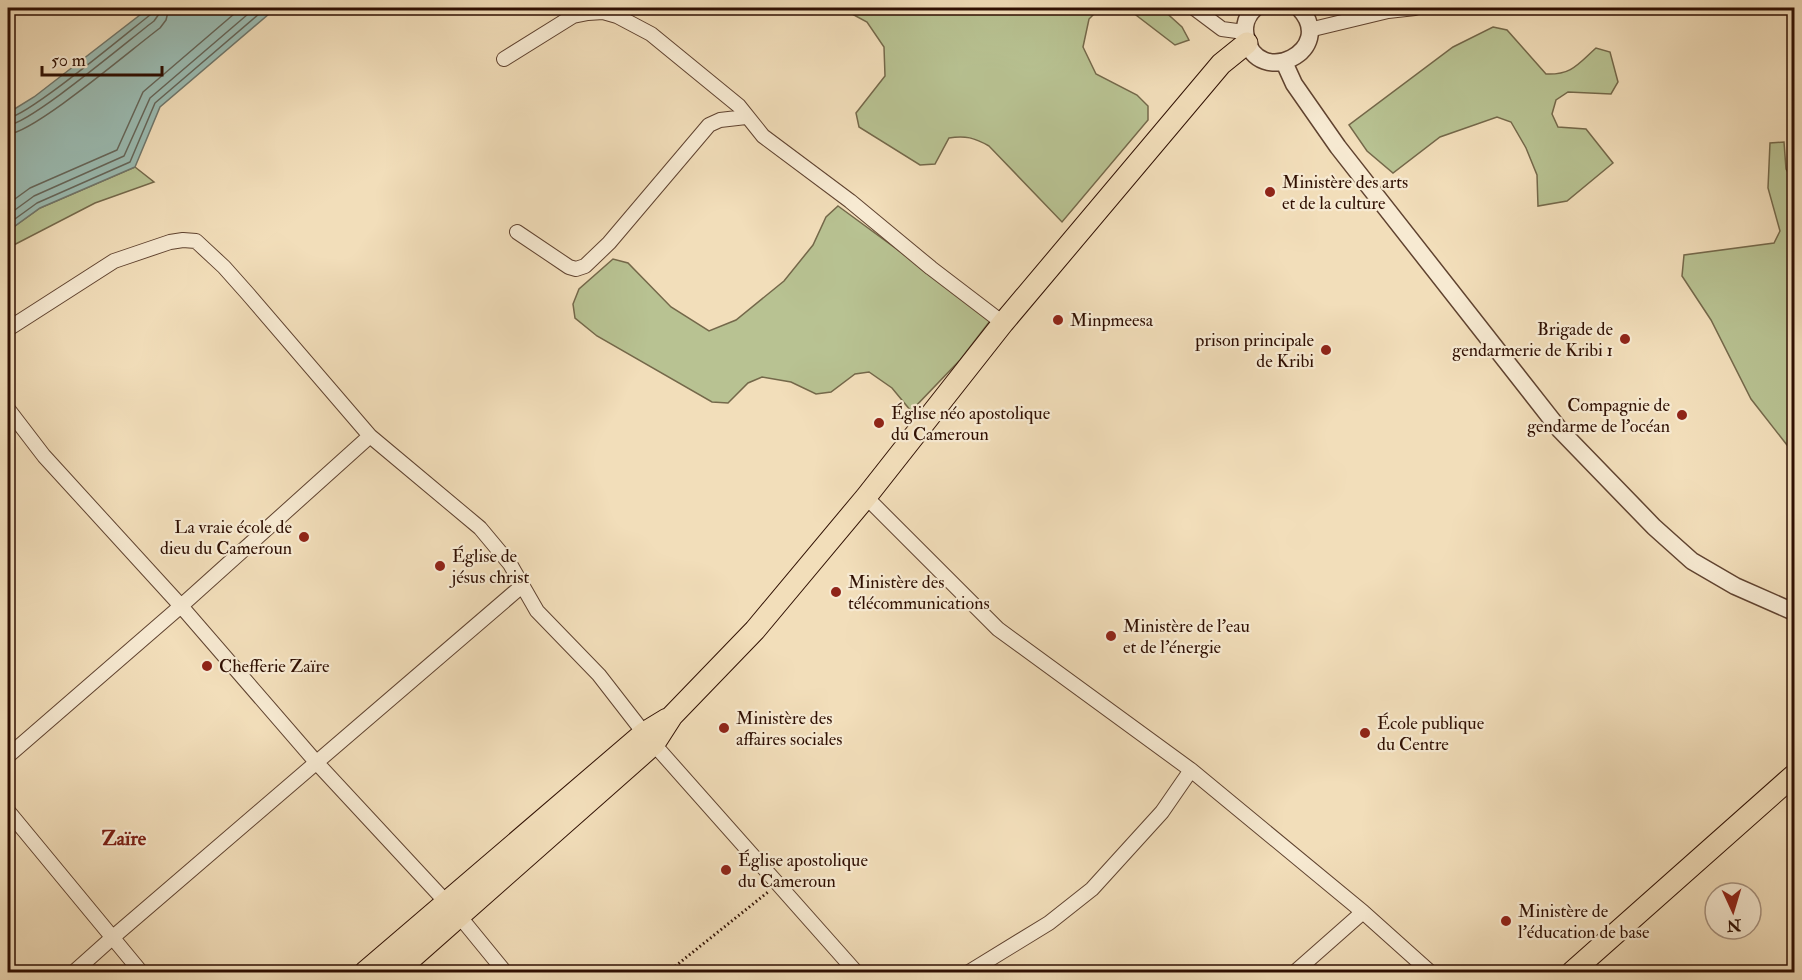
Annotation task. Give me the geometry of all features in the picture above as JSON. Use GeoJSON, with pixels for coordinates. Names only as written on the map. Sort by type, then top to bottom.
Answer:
{"type":"FeatureCollection","features":[{"type":"Feature","properties":{"kind":"main road"},"geometry":{"type":"LineString","coordinates":[[365,972],[453,909],[649,738],[755,630],[866,497],[1004,323],[1221,64],[1246,38]]}},
{"type":"Feature","properties":{"kind":"main road"},"geometry":{"type":"LineString","coordinates":[[1572,972],[1794,775]]}},
{"type":"Feature","properties":{"kind":"main road"},"geometry":{"type":"LineString","coordinates":[[396,972],[453,909]]}},
{"type":"Feature","properties":{"kind":"street"},"geometry":{"type":"LineString","coordinates":[[1194,8],[1222,29],[1246,38]]}},
{"type":"Feature","properties":{"kind":"street"},"geometry":{"type":"LineString","coordinates":[[1255,8],[1246,21],[1246,38],[1253,52],[1262,59],[1273,62],[1284,62],[1299,54],[1308,38],[1307,19],[1299,8]]}},
{"type":"Feature","properties":{"kind":"street"},"geometry":{"type":"LineString","coordinates":[[1309,30],[1388,11],[1415,8]]}},
{"type":"Feature","properties":{"kind":"street"},"geometry":{"type":"LineString","coordinates":[[504,59],[573,16],[603,12],[617,16],[651,34],[739,106],[763,136],[850,201],[930,268],[1004,323]]}},
{"type":"Feature","properties":{"kind":"street"},"geometry":{"type":"LineString","coordinates":[[1284,62],[1294,84],[1338,147],[1560,430],[1654,527],[1692,561],[1735,586],[1794,612]]}},
{"type":"Feature","properties":{"kind":"street"},"geometry":{"type":"LineString","coordinates":[[517,232],[569,267],[576,269],[585,266],[609,243],[709,125],[720,120],[746,117]]}},
{"type":"Feature","properties":{"kind":"street"},"geometry":{"type":"LineString","coordinates":[[8,329],[114,261],[170,242],[183,240],[196,242],[224,267],[370,436],[480,528],[510,564],[537,611],[599,675],[649,738],[734,837],[779,884],[856,972]]}},
{"type":"Feature","properties":{"kind":"street"},"geometry":{"type":"LineString","coordinates":[[8,409],[44,456],[181,606],[316,762],[453,909],[505,972]]}},
{"type":"Feature","properties":{"kind":"street"},"geometry":{"type":"LineString","coordinates":[[8,756],[181,606],[370,436]]}},
{"type":"Feature","properties":{"kind":"street"},"geometry":{"type":"LineString","coordinates":[[866,497],[998,629],[1191,770],[1363,912],[1430,972]]}},
{"type":"Feature","properties":{"kind":"street"},"geometry":{"type":"LineString","coordinates":[[74,972],[523,585]]}},
{"type":"Feature","properties":{"kind":"street"},"geometry":{"type":"LineString","coordinates":[[969,972],[1049,923],[1092,889],[1162,812],[1191,770]]}},
{"type":"Feature","properties":{"kind":"street"},"geometry":{"type":"LineString","coordinates":[[8,811],[141,972]]}},
{"type":"Feature","properties":{"kind":"street"},"geometry":{"type":"LineString","coordinates":[[1295,972],[1363,912]]}},
{"type":"Feature","properties":{"kind":"path"},"geometry":{"type":"LineString","coordinates":[[668,972],[779,884]]}},
{"type":"Feature","properties":{"kind":"green space"},"geometry":{"type":"Polygon","coordinates":[[[841,8],[1100,8],[1089,19],[1083,47],[1096,74],[1137,95],[1148,106],[1148,120],[1062,222],[989,146],[979,141],[965,137],[949,138],[935,164],[920,165],[859,127],[856,113],[885,76],[884,47],[867,22],[841,8]]]}},
{"type":"Feature","properties":{"kind":"green space"},"geometry":{"type":"Polygon","coordinates":[[[1100,8],[1161,8],[1182,27],[1189,40],[1175,45],[1128,9],[1100,8]]]}},
{"type":"Feature","properties":{"kind":"green space"},"geometry":{"type":"Polygon","coordinates":[[[1493,27],[1507,30],[1546,74],[1562,73],[1568,70],[1579,64],[1596,48],[1610,52],[1618,82],[1611,94],[1568,92],[1556,100],[1552,114],[1558,127],[1586,129],[1613,163],[1567,201],[1538,206],[1537,175],[1526,148],[1511,122],[1497,117],[1440,137],[1393,173],[1367,151],[1349,125],[1453,47],[1493,27]]]}},
{"type":"Feature","properties":{"kind":"green space"},"geometry":{"type":"Polygon","coordinates":[[[1784,142],[1786,169],[1794,182],[1794,454],[1751,399],[1711,320],[1682,276],[1684,255],[1774,243],[1780,231],[1768,188],[1770,143],[1784,142]]]}},
{"type":"Feature","properties":{"kind":"green space"},"geometry":{"type":"Polygon","coordinates":[[[135,167],[154,182],[95,203],[8,248],[8,231],[40,208],[135,167]]]}},
{"type":"Feature","properties":{"kind":"green space"},"geometry":{"type":"Polygon","coordinates":[[[838,206],[954,291],[990,321],[960,360],[911,411],[892,388],[869,372],[855,374],[831,392],[816,394],[791,382],[762,377],[748,383],[728,403],[712,402],[597,336],[575,318],[573,304],[579,289],[613,259],[628,263],[671,307],[709,331],[736,320],[784,281],[813,245],[826,217],[838,206]]]}},
{"type":"Feature","properties":{"kind":"water"},"geometry":{"type":"Polygon","coordinates":[[[149,8],[276,8],[160,107],[135,167],[40,208],[8,231],[8,113],[34,97],[149,8]]]}},
{"type":"Feature","properties":{"kind":"place","name":"Ministère des arts et de la culture"},"geometry":{"type":"Point","coordinates":[1270,192]}},
{"type":"Feature","properties":{"kind":"place","name":"Minpmeesa"},"geometry":{"type":"Point","coordinates":[1058,320]}},
{"type":"Feature","properties":{"kind":"place","name":"Brigade de gendarmerie de Kribi 1"},"geometry":{"type":"Point","coordinates":[1625,339]}},
{"type":"Feature","properties":{"kind":"place","name":"prison principale de Kribi"},"geometry":{"type":"Point","coordinates":[1326,350]}},
{"type":"Feature","properties":{"kind":"place","name":"Compagnie de gendarme de l'océan"},"geometry":{"type":"Point","coordinates":[1682,415]}},
{"type":"Feature","properties":{"kind":"place","name":"Église néo apostolique du Cameroun"},"geometry":{"type":"Point","coordinates":[879,423]}},
{"type":"Feature","properties":{"kind":"place","name":"La vraie école de dieu du Cameroun"},"geometry":{"type":"Point","coordinates":[304,537]}},
{"type":"Feature","properties":{"kind":"place","name":"Église de jésus christ"},"geometry":{"type":"Point","coordinates":[440,566]}},
{"type":"Feature","properties":{"kind":"place","name":"Ministère des télécommunications"},"geometry":{"type":"Point","coordinates":[836,592]}},
{"type":"Feature","properties":{"kind":"place","name":"Ministère de l'eau et de l'énergie"},"geometry":{"type":"Point","coordinates":[1111,636]}},
{"type":"Feature","properties":{"kind":"place","name":"Chefferie Zaïre"},"geometry":{"type":"Point","coordinates":[207,666]}},
{"type":"Feature","properties":{"kind":"place","name":"Ministère des affaires sociales"},"geometry":{"type":"Point","coordinates":[724,728]}},
{"type":"Feature","properties":{"kind":"place","name":"École publique du Centre"},"geometry":{"type":"Point","coordinates":[1365,733]}},
{"type":"Feature","properties":{"kind":"place","name":"Église apostolique du Cameroun"},"geometry":{"type":"Point","coordinates":[726,870]}},
{"type":"Feature","properties":{"kind":"place","name":"Ministère de l'éducation de base"},"geometry":{"type":"Point","coordinates":[1506,921]}},
{"type":"Feature","properties":{"kind":"district","name":"Zaïre"},"geometry":{"type":"Point","coordinates":[124,838]}}]}
